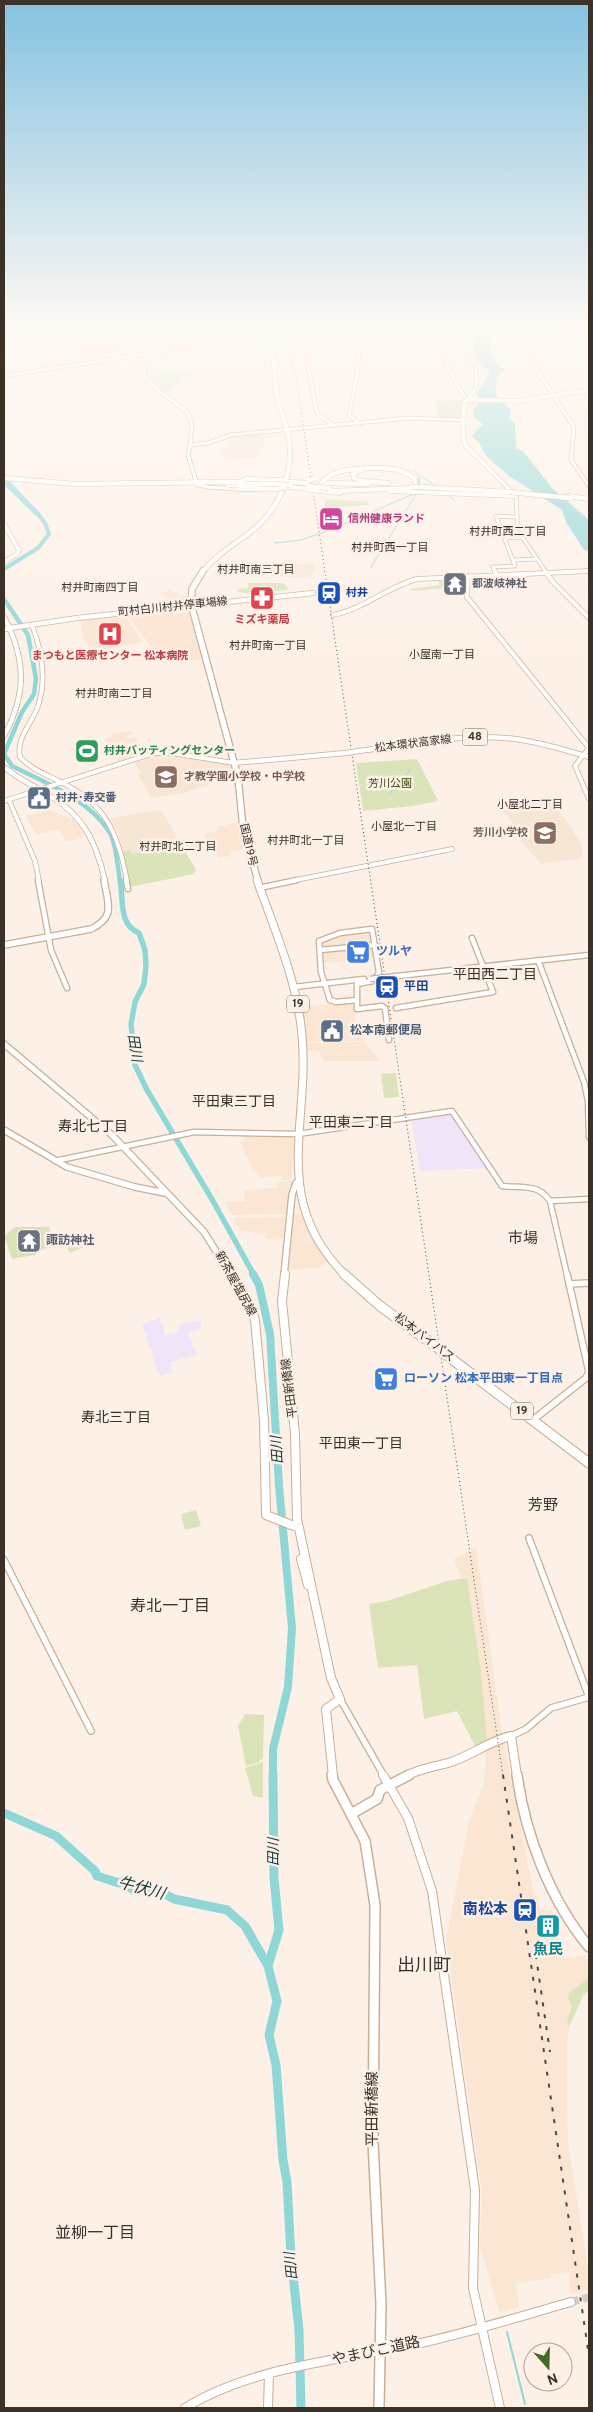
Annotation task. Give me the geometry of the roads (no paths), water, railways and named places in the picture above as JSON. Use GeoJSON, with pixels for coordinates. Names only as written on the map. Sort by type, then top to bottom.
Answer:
{"type":"FeatureCollection","features":[{"type":"Feature","properties":{"kind":"highway","name":"国道19号"},"geometry":{"type":"LineString","coordinates":[[282,484],[286,452],[285,441]]}},
{"type":"Feature","properties":{"kind":"highway","name":"国道19号"},"geometry":{"type":"LineString","coordinates":[[288,441],[290,446],[288,466],[274,509],[251,532],[212,561],[201,572],[193,586],[191,604],[239,784],[244,836],[259,888],[294,987],[303,1052],[296,1183]]}},
{"type":"Feature","properties":{"kind":"highway"},"geometry":{"type":"LineString","coordinates":[[309,485],[316,478],[343,470],[368,469],[407,475],[413,478],[413,486]]}},
{"type":"Feature","properties":{"kind":"highway"},"geometry":{"type":"LineString","coordinates":[[309,485],[328,488],[341,484],[348,473],[368,469]]}},
{"type":"Feature","properties":{"kind":"highway"},"geometry":{"type":"LineString","coordinates":[[368,469],[338,473],[323,479],[320,485],[326,489],[337,491],[413,486]]}},
{"type":"Feature","properties":{"kind":"highway"},"geometry":{"type":"LineString","coordinates":[[368,469],[357,471],[353,476],[362,481],[421,487],[509,491]]}},
{"type":"Feature","properties":{"kind":"highway"},"geometry":{"type":"LineString","coordinates":[[4,479],[93,485],[322,484],[413,486]]}},
{"type":"Feature","properties":{"kind":"highway"},"geometry":{"type":"LineString","coordinates":[[421,487],[509,491],[589,500]]}},
{"type":"Feature","properties":{"kind":"highway","name":"松本バイパス"},"geometry":{"type":"LineString","coordinates":[[296,1183],[310,1228],[333,1262],[358,1286],[589,1463]]}},
{"type":"Feature","properties":{"kind":"main road"},"geometry":{"type":"LineString","coordinates":[[464,441],[465,445],[516,496]]}},
{"type":"Feature","properties":{"kind":"main road"},"geometry":{"type":"LineString","coordinates":[[288,466],[289,486],[309,485],[323,492],[413,486],[516,496]]}},
{"type":"Feature","properties":{"kind":"main road"},"geometry":{"type":"LineString","coordinates":[[258,479],[277,479],[282,484],[268,489],[245,489],[236,486],[240,480],[258,479]]}},
{"type":"Feature","properties":{"kind":"main road"},"geometry":{"type":"LineString","coordinates":[[258,479],[282,484]]}},
{"type":"Feature","properties":{"kind":"main road"},"geometry":{"type":"LineString","coordinates":[[4,524],[19,550],[17,554],[4,562]]}},
{"type":"Feature","properties":{"kind":"main road","name":"町村白川村井停車場線"},"geometry":{"type":"LineString","coordinates":[[4,629],[191,604],[313,593]]}},
{"type":"Feature","properties":{"kind":"main road"},"geometry":{"type":"LineString","coordinates":[[4,617],[11,628],[17,651],[21,692],[16,715],[4,736]]}},
{"type":"Feature","properties":{"kind":"main road","name":"松本環状高家線"},"geometry":{"type":"LineString","coordinates":[[234,763],[346,753],[447,739],[489,737],[533,742],[589,757]]}},
{"type":"Feature","properties":{"kind":"main road"},"geometry":{"type":"LineString","coordinates":[[4,767],[72,810],[92,837],[102,868],[109,913],[105,921],[95,928],[4,945]]}},
{"type":"Feature","properties":{"kind":"main road","name":"新茶屋塩尻線"},"geometry":{"type":"LineString","coordinates":[[4,1044],[122,1146],[211,1241],[249,1304],[256,1320],[264,1420],[266,1515],[292,1525]]}},
{"type":"Feature","properties":{"kind":"main road"},"geometry":{"type":"LineString","coordinates":[[4,1130],[55,1161],[75,1170],[165,1193]]}},
{"type":"Feature","properties":{"kind":"main road","name":"平田新橋線"},"geometry":{"type":"LineString","coordinates":[[296,1183],[292,1195],[282,1302],[295,1434],[297,1519],[312,1593]]}},
{"type":"Feature","properties":{"kind":"main road"},"geometry":{"type":"LineString","coordinates":[[296,1485],[293,1493],[292,1525],[305,1577],[312,1593],[331,1678],[340,1699]]}},
{"type":"Feature","properties":{"kind":"main road","name":"平田新橋線"},"geometry":{"type":"LineString","coordinates":[[340,1699],[329,1706],[326,1714],[333,1780],[366,1841],[375,1905],[373,2142],[381,2304],[378,2379],[379,2408]]}},
{"type":"Feature","properties":{"kind":"main road"},"geometry":{"type":"LineString","coordinates":[[351,1814],[372,1803],[380,1790],[417,1770],[451,1762],[497,1739],[511,1736],[521,1804],[534,1850],[575,1930],[589,1947]]}},
{"type":"Feature","properties":{"kind":"street"},"geometry":{"type":"LineString","coordinates":[[190,441],[188,455],[196,481]]}},
{"type":"Feature","properties":{"kind":"street"},"geometry":{"type":"LineString","coordinates":[[190,445],[215,441]]}},
{"type":"Feature","properties":{"kind":"street"},"geometry":{"type":"LineString","coordinates":[[573,441],[571,460],[589,486]]}},
{"type":"Feature","properties":{"kind":"street"},"geometry":{"type":"LineString","coordinates":[[197,486],[227,485]]}},
{"type":"Feature","properties":{"kind":"street"},"geometry":{"type":"LineString","coordinates":[[239,485],[268,489]]}},
{"type":"Feature","properties":{"kind":"street"},"geometry":{"type":"LineString","coordinates":[[516,496],[518,507],[515,517],[516,525],[523,537],[560,591],[589,618]]}},
{"type":"Feature","properties":{"kind":"street"},"geometry":{"type":"LineString","coordinates":[[496,574],[493,567],[515,566],[496,516],[515,517]]}},
{"type":"Feature","properties":{"kind":"street"},"geometry":{"type":"LineString","coordinates":[[505,538],[523,537]]}},
{"type":"Feature","properties":{"kind":"street"},"geometry":{"type":"LineString","coordinates":[[513,560],[537,559]]}},
{"type":"Feature","properties":{"kind":"street"},"geometry":{"type":"LineString","coordinates":[[333,615],[353,611],[412,580],[496,574],[589,571]]}},
{"type":"Feature","properties":{"kind":"street"},"geometry":{"type":"LineString","coordinates":[[468,576],[467,597],[589,748],[575,768],[589,799]]}},
{"type":"Feature","properties":{"kind":"street"},"geometry":{"type":"LineString","coordinates":[[31,625],[39,650],[42,685],[38,706],[18,752],[28,766],[92,800],[108,819],[120,849],[128,889]]}},
{"type":"Feature","properties":{"kind":"street"},"geometry":{"type":"LineString","coordinates":[[67,988],[53,955],[36,862],[6,801],[154,753],[171,753],[234,763]]}},
{"type":"Feature","properties":{"kind":"street"},"geometry":{"type":"LineString","coordinates":[[259,888],[452,849]]}},
{"type":"Feature","properties":{"kind":"street"},"geometry":{"type":"LineString","coordinates":[[357,1000],[332,1002],[321,972],[319,940],[340,933],[368,929],[374,931],[379,973],[373,982],[357,984],[357,1000],[357,1009],[382,1006],[385,1008],[389,1040]]}},
{"type":"Feature","properties":{"kind":"street"},"geometry":{"type":"LineString","coordinates":[[396,1008],[493,992],[472,938]]}},
{"type":"Feature","properties":{"kind":"street"},"geometry":{"type":"LineString","coordinates":[[320,950],[375,945]]}},
{"type":"Feature","properties":{"kind":"street"},"geometry":{"type":"LineString","coordinates":[[294,987],[589,955]]}},
{"type":"Feature","properties":{"kind":"street"},"geometry":{"type":"LineString","coordinates":[[538,960],[584,1082],[588,1101],[589,1137]]}},
{"type":"Feature","properties":{"kind":"street"},"geometry":{"type":"LineString","coordinates":[[55,1161],[204,1131],[298,1134],[452,1111],[502,1186],[534,1186],[541,1190],[550,1201],[589,1372],[586,1378],[533,1420]]}},
{"type":"Feature","properties":{"kind":"street"},"geometry":{"type":"LineString","coordinates":[[550,1201],[589,1199]]}},
{"type":"Feature","properties":{"kind":"street"},"geometry":{"type":"LineString","coordinates":[[569,1284],[589,1283]]}},
{"type":"Feature","properties":{"kind":"street"},"geometry":{"type":"LineString","coordinates":[[511,1736],[526,1729],[551,1708],[589,1697],[530,1538]]}},
{"type":"Feature","properties":{"kind":"street"},"geometry":{"type":"LineString","coordinates":[[4,1560],[91,1731]]}},
{"type":"Feature","properties":{"kind":"street"},"geometry":{"type":"LineString","coordinates":[[340,1699],[408,1818],[428,1873],[442,1952],[475,2190],[472,2274],[480,2328],[500,2408]]}},
{"type":"Feature","properties":{"kind":"street","name":"やまびこ道路"},"geometry":{"type":"LineString","coordinates":[[185,2408],[228,2384],[380,2350],[423,2343],[572,2302]]}},
{"type":"Feature","properties":{"kind":"street"},"geometry":{"type":"LineString","coordinates":[[268,2408],[272,2374]]}},
{"type":"Feature","properties":{"kind":"water"},"geometry":{"type":"Polygon","coordinates":[[[477,441],[516,441],[516,448],[523,451],[552,488],[589,520],[589,551],[584,550],[566,522],[562,510],[509,476],[486,456],[477,441]]]}},
{"type":"Feature","properties":{"kind":"water"},"geometry":{"type":"Polygon","coordinates":[[[4,475],[41,514],[35,515],[4,485],[4,475]]]}},
{"type":"Feature","properties":{"kind":"waterway"},"geometry":{"type":"LineString","coordinates":[[414,471],[420,476]]}},
{"type":"Feature","properties":{"kind":"waterway"},"geometry":{"type":"LineString","coordinates":[[418,489],[419,477]]}},
{"type":"Feature","properties":{"kind":"waterway"},"geometry":{"type":"LineString","coordinates":[[419,490],[420,477]]}},
{"type":"Feature","properties":{"kind":"waterway"},"geometry":{"type":"LineString","coordinates":[[422,477],[433,484]]}},
{"type":"Feature","properties":{"kind":"waterway"},"geometry":{"type":"LineString","coordinates":[[275,543],[301,540],[325,532],[416,493]]}},
{"type":"Feature","properties":{"kind":"waterway"},"geometry":{"type":"LineString","coordinates":[[371,567],[417,493]]}},
{"type":"Feature","properties":{"kind":"waterway"},"geometry":{"type":"LineString","coordinates":[[448,495],[455,501]]}},
{"type":"Feature","properties":{"kind":"waterway","name":"田川"},"geometry":{"type":"LineString","coordinates":[[4,569],[38,548],[49,534],[45,523],[34,509]]}},
{"type":"Feature","properties":{"kind":"waterway","name":"田川"},"geometry":{"type":"LineString","coordinates":[[4,599],[28,635],[36,679],[34,694],[22,712],[4,754],[12,766],[79,801],[101,821],[112,837],[120,881]]}},
{"type":"Feature","properties":{"kind":"waterway"},"geometry":{"type":"LineString","coordinates":[[390,793],[410,770]]}},
{"type":"Feature","properties":{"kind":"waterway","name":"田川"},"geometry":{"type":"LineString","coordinates":[[120,880],[125,918],[132,929],[139,933],[145,950],[144,984],[135,1002],[131,1024],[135,1065],[147,1090],[213,1201],[254,1275]]}},
{"type":"Feature","properties":{"kind":"waterway","name":"田川"},"geometry":{"type":"LineString","coordinates":[[253,1274],[259,1285],[270,1334],[279,1486],[292,1628],[288,1687],[273,1749],[273,1775]]}},
{"type":"Feature","properties":{"kind":"waterway","name":"田川"},"geometry":{"type":"LineString","coordinates":[[268,1966],[279,1930],[274,1878],[273,1775]]}},
{"type":"Feature","properties":{"kind":"waterway","name":"牛伏川"},"geometry":{"type":"LineString","coordinates":[[4,1813],[56,1836],[95,1871],[97,1876],[119,1883],[123,1881],[133,1890],[157,1890],[174,1899],[227,1910],[245,1926],[268,1966]]}},
{"type":"Feature","properties":{"kind":"waterway","name":"田川"},"geometry":{"type":"LineString","coordinates":[[268,1966],[277,2001],[269,2035],[276,2065],[283,2160],[287,2182],[291,2257],[299,2330],[301,2408]]}},
{"type":"Feature","properties":{"kind":"waterway"},"geometry":{"type":"LineString","coordinates":[[507,2332],[525,2404]]}},
{"type":"Feature","properties":{"kind":"tunnel"},"geometry":{"type":"LineString","coordinates":[[571,2302],[589,2297]]}},
{"type":"Feature","properties":{"kind":"railway"},"geometry":{"type":"LineString","coordinates":[[306,441],[503,1776]]}},
{"type":"Feature","properties":{"kind":"railway"},"geometry":{"type":"LineString","coordinates":[[503,1775],[589,2356]]}},
{"type":"Feature","properties":{"kind":"railway"},"geometry":{"type":"LineString","coordinates":[[534,1943],[550,2052]]}},
{"type":"Feature","properties":{"kind":"place","name":"信州健康ランド"},"geometry":{"type":"Point","coordinates":[331,519]}},
{"type":"Feature","properties":{"kind":"place","name":"都波岐神社"},"geometry":{"type":"Point","coordinates":[455,584]}},
{"type":"Feature","properties":{"kind":"place","name":"村井"},"geometry":{"type":"Point","coordinates":[329,593]}},
{"type":"Feature","properties":{"kind":"place","name":"ミズキ薬局"},"geometry":{"type":"Point","coordinates":[262,598]}},
{"type":"Feature","properties":{"kind":"place","name":"まつもと医療センター 松本病院"},"geometry":{"type":"Point","coordinates":[110,634]}},
{"type":"Feature","properties":{"kind":"place","name":"村井バッティングセンター"},"geometry":{"type":"Point","coordinates":[87,751]}},
{"type":"Feature","properties":{"kind":"place","name":"才教学園小学校・中学校"},"geometry":{"type":"Point","coordinates":[166,777]}},
{"type":"Feature","properties":{"kind":"place","name":"村井･寿交番"},"geometry":{"type":"Point","coordinates":[39,798]}},
{"type":"Feature","properties":{"kind":"place","name":"芳川小学校"},"geometry":{"type":"Point","coordinates":[545,833]}},
{"type":"Feature","properties":{"kind":"place","name":"ツルヤ"},"geometry":{"type":"Point","coordinates":[358,952]}},
{"type":"Feature","properties":{"kind":"place","name":"平田"},"geometry":{"type":"Point","coordinates":[387,987]}},
{"type":"Feature","properties":{"kind":"place","name":"松本南郵便局"},"geometry":{"type":"Point","coordinates":[332,1031]}},
{"type":"Feature","properties":{"kind":"place","name":"諏訪神社"},"geometry":{"type":"Point","coordinates":[29,1241]}},
{"type":"Feature","properties":{"kind":"place","name":"ローソン 松本平田東一丁目点"},"geometry":{"type":"Point","coordinates":[386,1379]}},
{"type":"Feature","properties":{"kind":"place","name":"南松本"},"geometry":{"type":"Point","coordinates":[525,1910]}},
{"type":"Feature","properties":{"kind":"place","name":"魚民"},"geometry":{"type":"Point","coordinates":[548,1926]}},
{"type":"Feature","properties":{"kind":"district","name":"村井町西二丁目"},"geometry":{"type":"Point","coordinates":[508,532]}},
{"type":"Feature","properties":{"kind":"district","name":"村井町西一丁目"},"geometry":{"type":"Point","coordinates":[390,548]}},
{"type":"Feature","properties":{"kind":"district","name":"村井町南三丁目"},"geometry":{"type":"Point","coordinates":[256,570]}},
{"type":"Feature","properties":{"kind":"district","name":"村井町南四丁目"},"geometry":{"type":"Point","coordinates":[100,588]}},
{"type":"Feature","properties":{"kind":"district","name":"村井町南一丁目"},"geometry":{"type":"Point","coordinates":[268,646]}},
{"type":"Feature","properties":{"kind":"district","name":"小屋南一丁目"},"geometry":{"type":"Point","coordinates":[442,655]}},
{"type":"Feature","properties":{"kind":"district","name":"村井町南二丁目"},"geometry":{"type":"Point","coordinates":[114,694]}},
{"type":"Feature","properties":{"kind":"district","name":"小屋北二丁目"},"geometry":{"type":"Point","coordinates":[530,805]}},
{"type":"Feature","properties":{"kind":"district","name":"小屋北一丁目"},"geometry":{"type":"Point","coordinates":[404,827]}},
{"type":"Feature","properties":{"kind":"district","name":"村井町北一丁目"},"geometry":{"type":"Point","coordinates":[306,841]}},
{"type":"Feature","properties":{"kind":"district","name":"村井町北二丁目"},"geometry":{"type":"Point","coordinates":[178,847]}},
{"type":"Feature","properties":{"kind":"district","name":"平田西二丁目"},"geometry":{"type":"Point","coordinates":[495,975]}},
{"type":"Feature","properties":{"kind":"district","name":"平田東三丁目"},"geometry":{"type":"Point","coordinates":[234,1102]}},
{"type":"Feature","properties":{"kind":"district","name":"平田東二丁目"},"geometry":{"type":"Point","coordinates":[351,1123]}},
{"type":"Feature","properties":{"kind":"district","name":"寿北七丁目"},"geometry":{"type":"Point","coordinates":[93,1127]}},
{"type":"Feature","properties":{"kind":"district","name":"市場"},"geometry":{"type":"Point","coordinates":[523,1239]}},
{"type":"Feature","properties":{"kind":"district","name":"寿北三丁目"},"geometry":{"type":"Point","coordinates":[116,1418]}},
{"type":"Feature","properties":{"kind":"district","name":"平田東一丁目"},"geometry":{"type":"Point","coordinates":[361,1444]}},
{"type":"Feature","properties":{"kind":"district","name":"芳野"},"geometry":{"type":"Point","coordinates":[543,1506]}},
{"type":"Feature","properties":{"kind":"district","name":"寿北一丁目"},"geometry":{"type":"Point","coordinates":[170,1607]}},
{"type":"Feature","properties":{"kind":"district","name":"出川町"},"geometry":{"type":"Point","coordinates":[424,1966]}},
{"type":"Feature","properties":{"kind":"district","name":"並柳一丁目"},"geometry":{"type":"Point","coordinates":[95,2234]}},
{"type":"Feature","properties":{"kind":"park label","name":"芳川公園"},"geometry":{"type":"Point","coordinates":[390,784]}}]}
